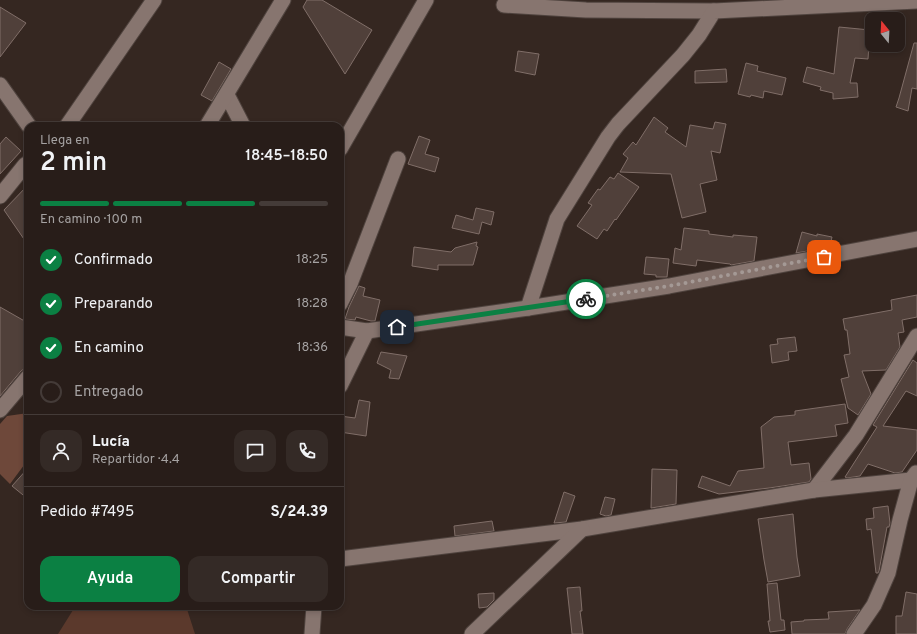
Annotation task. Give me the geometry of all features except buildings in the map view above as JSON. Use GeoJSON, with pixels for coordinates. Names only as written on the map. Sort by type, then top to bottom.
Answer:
{"type":"FeatureCollection","features":[{"type":"Feature","properties":{"kind":"street"},"geometry":{"type":"LineString","coordinates":[[70,122],[154,0]]}},
{"type":"Feature","properties":{"kind":"street"},"geometry":{"type":"LineString","coordinates":[[210,122],[283,0]]}},
{"type":"Feature","properties":{"kind":"street"},"geometry":{"type":"LineString","coordinates":[[344,142],[426,0]]}},
{"type":"Feature","properties":{"kind":"street"},"geometry":{"type":"LineString","coordinates":[[504,5],[586,10],[662,5],[714,11],[917,1]]}},
{"type":"Feature","properties":{"kind":"street"},"geometry":{"type":"LineString","coordinates":[[528,308],[557,219],[608,137],[618,124],[683,55],[699,35],[714,11]]}},
{"type":"Feature","properties":{"kind":"street"},"geometry":{"type":"LineString","coordinates":[[0,85],[27,122]]}},
{"type":"Feature","properties":{"kind":"street"},"geometry":{"type":"LineString","coordinates":[[227,95],[241,122]]}},
{"type":"Feature","properties":{"kind":"street"},"geometry":{"type":"LineString","coordinates":[[344,296],[398,159]]}},
{"type":"Feature","properties":{"kind":"street"},"geometry":{"type":"LineString","coordinates":[[0,196],[24,166]]}},
{"type":"Feature","properties":{"kind":"street"},"geometry":{"type":"LineString","coordinates":[[344,328],[368,331],[528,308],[669,286],[917,239]]}},
{"type":"Feature","properties":{"kind":"street"},"geometry":{"type":"LineString","coordinates":[[344,378],[368,331]]}},
{"type":"Feature","properties":{"kind":"street"},"geometry":{"type":"LineString","coordinates":[[814,490],[856,435],[917,336]]}},
{"type":"Feature","properties":{"kind":"street"},"geometry":{"type":"LineString","coordinates":[[0,410],[24,383]]}},
{"type":"Feature","properties":{"kind":"street"},"geometry":{"type":"LineString","coordinates":[[344,558],[582,528],[814,490],[914,476],[900,520],[888,573],[874,605],[854,634]]}},
{"type":"Feature","properties":{"kind":"street"},"geometry":{"type":"LineString","coordinates":[[472,634],[582,528]]}},
{"type":"Feature","properties":{"kind":"street"},"geometry":{"type":"LineString","coordinates":[[312,634],[314,610]]}},
{"type":"Feature","properties":{"kind":"shaded area"},"geometry":{"type":"Polygon","coordinates":[[[24,414],[24,465],[10,484],[0,474],[0,424],[7,416],[24,414]]]}},
{"type":"Feature","properties":{"kind":"shaded area"},"geometry":{"type":"Polygon","coordinates":[[[73,610],[187,610],[195,634],[58,634],[73,610]]]}},
{"type":"Feature","properties":{"kind":"way so far"},"geometry":{"type":"LineString","coordinates":[[586,299],[669,286],[824,257]]}},
{"type":"Feature","properties":{"kind":"route"},"geometry":{"type":"LineString","coordinates":[[397,327],[586,299]]}}]}
